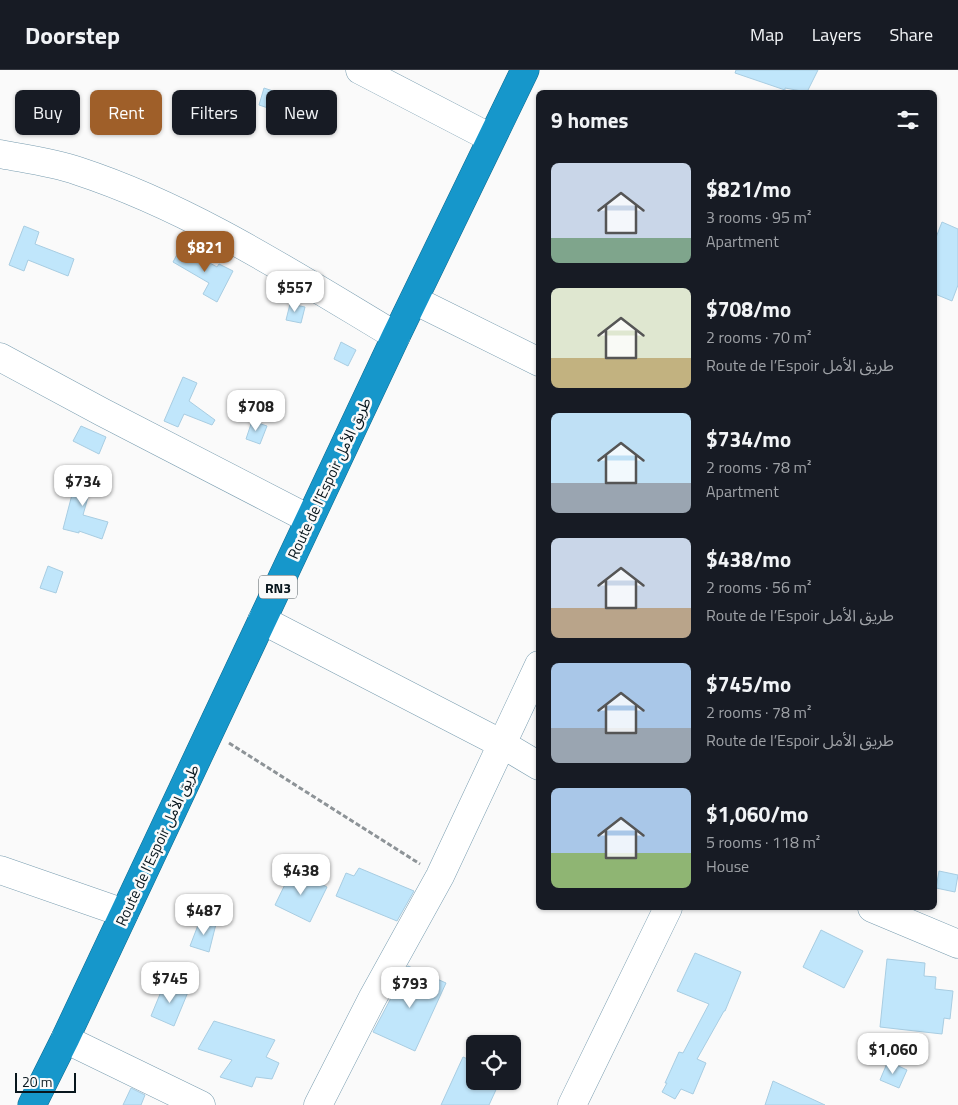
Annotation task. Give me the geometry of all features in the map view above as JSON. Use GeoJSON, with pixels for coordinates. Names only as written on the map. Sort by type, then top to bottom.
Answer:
{"type":"FeatureCollection","features":[{"type":"Feature","properties":{"kind":"highway","name":"Route de l’Espoir طريق الأمل"},"geometry":{"type":"LineString","coordinates":[[32,1105],[65,1039],[396,336],[525,70]]}},
{"type":"Feature","properties":{"kind":"street"},"geometry":{"type":"LineString","coordinates":[[360,70],[491,138]]}},
{"type":"Feature","properties":{"kind":"street"},"geometry":{"type":"LineString","coordinates":[[0,154],[46,162],[76,170],[125,188],[256,253],[396,336]]}},
{"type":"Feature","properties":{"kind":"street"},"geometry":{"type":"LineString","coordinates":[[414,300],[536,361]]}},
{"type":"Feature","properties":{"kind":"street"},"geometry":{"type":"LineString","coordinates":[[0,357],[309,519]]}},
{"type":"Feature","properties":{"kind":"street"},"geometry":{"type":"LineString","coordinates":[[262,620],[502,744],[536,764]]}},
{"type":"Feature","properties":{"kind":"street"},"geometry":{"type":"LineString","coordinates":[[318,1105],[372,999],[440,876],[536,672]]}},
{"type":"Feature","properties":{"kind":"street"},"geometry":{"type":"LineString","coordinates":[[0,870],[124,913]]}},
{"type":"Feature","properties":{"kind":"street"},"geometry":{"type":"LineString","coordinates":[[572,1105],[667,910]]}},
{"type":"Feature","properties":{"kind":"street"},"geometry":{"type":"LineString","coordinates":[[877,910],[958,944]]}},
{"type":"Feature","properties":{"kind":"street"},"geometry":{"type":"LineString","coordinates":[[65,1039],[201,1105]]}},
{"type":"Feature","properties":{"kind":"path"},"geometry":{"type":"LineString","coordinates":[[210,731],[440,876]]}},
{"type":"Feature","properties":{"kind":"building"},"geometry":{"type":"Polygon","coordinates":[[[736,70],[818,70],[808,90],[785,88],[785,90],[735,73],[736,70]]]}},
{"type":"Feature","properties":{"kind":"building"},"geometry":{"type":"Polygon","coordinates":[[[264,88],[270,90],[266,90],[266,107],[259,105],[264,88]]]}},
{"type":"Feature","properties":{"kind":"building"},"geometry":{"type":"Polygon","coordinates":[[[942,222],[958,229],[958,285],[952,301],[937,295],[937,235],[942,222]]]}},
{"type":"Feature","properties":{"kind":"building"},"geometry":{"type":"Polygon","coordinates":[[[24,226],[39,232],[35,244],[74,259],[68,276],[28,260],[24,271],[9,265],[24,226]]]}},
{"type":"Feature","properties":{"kind":"building"},"geometry":{"type":"Polygon","coordinates":[[[181,247],[217,267],[219,264],[233,271],[217,302],[203,294],[209,283],[173,262],[181,247]]]}},
{"type":"Feature","properties":{"kind":"building"},"geometry":{"type":"Polygon","coordinates":[[[290,304],[305,307],[301,323],[286,320],[290,304]]]}},
{"type":"Feature","properties":{"kind":"building"},"geometry":{"type":"Polygon","coordinates":[[[341,342],[356,350],[348,366],[334,359],[341,342]]]}},
{"type":"Feature","properties":{"kind":"building"},"geometry":{"type":"Polygon","coordinates":[[[183,377],[197,383],[189,401],[215,420],[212,425],[184,414],[178,427],[164,421],[183,377]]]}},
{"type":"Feature","properties":{"kind":"building"},"geometry":{"type":"Polygon","coordinates":[[[252,421],[267,426],[260,444],[246,439],[252,421]]]}},
{"type":"Feature","properties":{"kind":"building"},"geometry":{"type":"Polygon","coordinates":[[[81,426],[106,437],[99,454],[73,441],[81,426]]]}},
{"type":"Feature","properties":{"kind":"building"},"geometry":{"type":"Polygon","coordinates":[[[71,471],[95,472],[83,515],[108,522],[102,539],[79,531],[79,533],[63,529],[74,487],[70,487],[71,471]]]}},
{"type":"Feature","properties":{"kind":"building"},"geometry":{"type":"Polygon","coordinates":[[[48,566],[63,572],[56,593],[40,588],[48,566]]]}},
{"type":"Feature","properties":{"kind":"building"},"geometry":{"type":"Polygon","coordinates":[[[359,868],[414,891],[397,921],[336,896],[346,873],[354,876],[359,868]]]}},
{"type":"Feature","properties":{"kind":"building"},"geometry":{"type":"Polygon","coordinates":[[[292,870],[327,887],[310,922],[275,905],[292,870]]]}},
{"type":"Feature","properties":{"kind":"building"},"geometry":{"type":"Polygon","coordinates":[[[939,871],[958,875],[955,892],[937,888],[939,871]]]}},
{"type":"Feature","properties":{"kind":"building"},"geometry":{"type":"Polygon","coordinates":[[[200,920],[216,924],[209,952],[190,946],[200,920]]]}},
{"type":"Feature","properties":{"kind":"building"},"geometry":{"type":"Polygon","coordinates":[[[821,930],[863,951],[844,988],[803,967],[821,930]]]}},
{"type":"Feature","properties":{"kind":"building"},"geometry":{"type":"Polygon","coordinates":[[[695,953],[741,972],[725,1011],[697,1059],[706,1063],[693,1094],[681,1089],[675,1099],[662,1092],[667,1083],[665,1083],[679,1052],[683,1053],[709,1004],[677,991],[695,953]]]}},
{"type":"Feature","properties":{"kind":"building"},"geometry":{"type":"Polygon","coordinates":[[[887,959],[925,963],[924,976],[936,977],[935,989],[953,991],[950,1019],[944,1018],[942,1034],[880,1027],[887,959]]]}},
{"type":"Feature","properties":{"kind":"building"},"geometry":{"type":"Polygon","coordinates":[[[408,966],[446,983],[415,1051],[373,1032],[408,966]]]}},
{"type":"Feature","properties":{"kind":"building"},"geometry":{"type":"Polygon","coordinates":[[[165,982],[188,992],[174,1026],[151,1016],[165,982]]]}},
{"type":"Feature","properties":{"kind":"building"},"geometry":{"type":"Polygon","coordinates":[[[214,1021],[275,1040],[266,1057],[279,1063],[272,1079],[256,1077],[252,1087],[220,1077],[232,1060],[198,1049],[214,1021]]]}},
{"type":"Feature","properties":{"kind":"building"},"geometry":{"type":"Polygon","coordinates":[[[463,1057],[466,1058],[466,1090],[496,1090],[489,1105],[441,1105],[463,1057]]]}},
{"type":"Feature","properties":{"kind":"building"},"geometry":{"type":"Polygon","coordinates":[[[888,1061],[907,1070],[899,1088],[880,1080],[888,1061]]]}},
{"type":"Feature","properties":{"kind":"building"},"geometry":{"type":"Polygon","coordinates":[[[773,1081],[825,1105],[765,1105],[773,1081]]]}},
{"type":"Feature","properties":{"kind":"building"},"geometry":{"type":"Polygon","coordinates":[[[131,1088],[145,1095],[141,1105],[123,1105],[131,1088]]]}}]}
